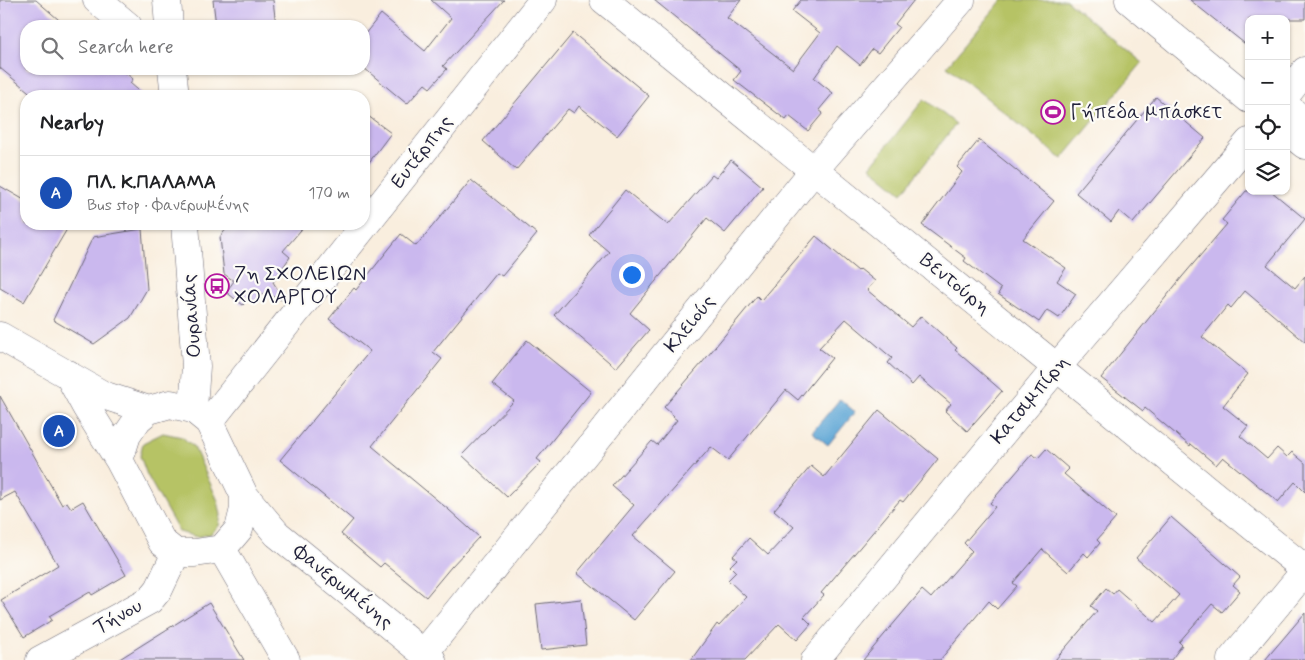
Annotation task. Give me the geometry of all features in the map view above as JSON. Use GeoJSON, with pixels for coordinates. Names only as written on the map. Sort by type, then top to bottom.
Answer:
{"type":"FeatureCollection","features":[{"type":"Feature","properties":{"kind":"street"},"geometry":{"type":"LineString","coordinates":[[96,0],[121,20]]}},
{"type":"Feature","properties":{"kind":"street"},"geometry":{"type":"LineString","coordinates":[[167,0],[169,20]]}},
{"type":"Feature","properties":{"kind":"street","name":"Ευτέρπης"},"geometry":{"type":"LineString","coordinates":[[370,210],[543,0]]}},
{"type":"Feature","properties":{"kind":"street","name":"Βεντούρη"},"geometry":{"type":"LineString","coordinates":[[604,0],[1305,570]]}},
{"type":"Feature","properties":{"kind":"street","name":"Κλειούς"},"geometry":{"type":"LineString","coordinates":[[428,657],[814,170],[961,0]]}},
{"type":"Feature","properties":{"kind":"street"},"geometry":{"type":"LineString","coordinates":[[1129,0],[1245,96]]}},
{"type":"Feature","properties":{"kind":"street"},"geometry":{"type":"LineString","coordinates":[[1156,0],[1245,73]]}},
{"type":"Feature","properties":{"kind":"street"},"geometry":{"type":"LineString","coordinates":[[1290,90],[1305,71]]}},
{"type":"Feature","properties":{"kind":"street"},"geometry":{"type":"LineString","coordinates":[[173,75],[174,90]]}},
{"type":"Feature","properties":{"kind":"street"},"geometry":{"type":"LineString","coordinates":[[1290,109],[1305,122]]}},
{"type":"Feature","properties":{"kind":"street"},"geometry":{"type":"LineString","coordinates":[[1290,133],[1305,145]]}},
{"type":"Feature","properties":{"kind":"street","name":"Κατσιμπίρη"},"geometry":{"type":"LineString","coordinates":[[815,660],[1057,367],[1245,147]]}},
{"type":"Feature","properties":{"kind":"street","name":"Ουρανίας"},"geometry":{"type":"LineString","coordinates":[[185,230],[201,416]]}},
{"type":"Feature","properties":{"kind":"street","name":"Ευτέρπης"},"geometry":{"type":"LineString","coordinates":[[201,416],[354,230]]}},
{"type":"Feature","properties":{"kind":"street"},"geometry":{"type":"LineString","coordinates":[[0,336],[103,394],[149,410]]}},
{"type":"Feature","properties":{"kind":"street"},"geometry":{"type":"LineString","coordinates":[[68,374],[119,460],[162,542],[176,553],[195,554],[230,539],[244,509],[244,496],[201,416],[170,404],[149,410],[138,419],[127,435],[119,460]]}},
{"type":"Feature","properties":{"kind":"street","name":"Φανερωμένης"},"geometry":{"type":"LineString","coordinates":[[244,496],[277,534],[428,657]]}},
{"type":"Feature","properties":{"kind":"street","name":"Φανερωμένης"},"geometry":{"type":"LineString","coordinates":[[230,539],[249,526],[258,526],[277,534]]}},
{"type":"Feature","properties":{"kind":"street"},"geometry":{"type":"LineString","coordinates":[[230,539],[286,660]]}},
{"type":"Feature","properties":{"kind":"street","name":"Τήνου"},"geometry":{"type":"LineString","coordinates":[[40,660],[150,600],[159,589],[176,553]]}},
{"type":"Feature","properties":{"kind":"street"},"geometry":{"type":"LineString","coordinates":[[1231,660],[1305,570]]}},
{"type":"Feature","properties":{"kind":"green space","name":"Γήπεδα μπάσκετ"},"geometry":{"type":"Polygon","coordinates":[[[1002,0],[1066,0],[1142,63],[1062,159],[947,66],[1002,0]]]}},
{"type":"Feature","properties":{"kind":"green space"},"geometry":{"type":"Polygon","coordinates":[[[924,99],[956,124],[902,193],[870,167],[924,99]]]}},
{"type":"Feature","properties":{"kind":"green space"},"geometry":{"type":"Polygon","coordinates":[[[163,433],[182,437],[194,447],[218,501],[221,515],[219,526],[211,534],[197,537],[179,532],[147,475],[140,456],[143,443],[163,433]]]}},
{"type":"Feature","properties":{"kind":"water"},"geometry":{"type":"Polygon","coordinates":[[[840,399],[855,412],[828,445],[812,432],[840,399]]]}},
{"type":"Feature","properties":{"kind":"building"},"geometry":{"type":"Polygon","coordinates":[[[0,0],[36,0],[59,20],[20,20],[20,75],[128,75],[133,79],[130,83],[138,90],[27,90],[0,68],[0,0]]]}},
{"type":"Feature","properties":{"kind":"building"},"geometry":{"type":"Polygon","coordinates":[[[213,0],[273,0],[275,20],[215,20],[213,0]]]}},
{"type":"Feature","properties":{"kind":"building"},"geometry":{"type":"Polygon","coordinates":[[[431,0],[504,0],[443,66],[447,69],[430,88],[425,84],[407,104],[370,73],[370,28],[381,14],[425,51],[451,18],[431,0]]]}},
{"type":"Feature","properties":{"kind":"building"},"geometry":{"type":"Polygon","coordinates":[[[654,0],[741,0],[727,18],[793,69],[820,33],[792,11],[801,0],[914,0],[895,24],[899,27],[878,53],[872,49],[860,65],[837,46],[814,78],[833,93],[819,110],[823,113],[808,131],[789,116],[786,120],[734,80],[741,71],[654,0]]]}},
{"type":"Feature","properties":{"kind":"building"},"geometry":{"type":"Polygon","coordinates":[[[1190,0],[1305,0],[1305,19],[1290,19],[1290,15],[1245,15],[1245,44],[1190,0]]]}},
{"type":"Feature","properties":{"kind":"building"},"geometry":{"type":"Polygon","coordinates":[[[573,33],[649,96],[617,136],[579,106],[574,113],[568,109],[516,170],[483,141],[573,33]]]}},
{"type":"Feature","properties":{"kind":"building"},"geometry":{"type":"Polygon","coordinates":[[[1156,97],[1205,138],[1133,223],[1119,211],[1111,222],[1076,193],[1156,97]]]}},
{"type":"Feature","properties":{"kind":"building"},"geometry":{"type":"Polygon","coordinates":[[[370,117],[391,133],[370,161],[370,117]]]}},
{"type":"Feature","properties":{"kind":"building"},"geometry":{"type":"Polygon","coordinates":[[[979,140],[1054,201],[1023,239],[1066,268],[1057,281],[1076,294],[1059,318],[1047,310],[1039,322],[998,294],[1001,289],[964,261],[966,258],[922,225],[962,172],[957,167],[979,140]]]}},
{"type":"Feature","properties":{"kind":"building"},"geometry":{"type":"Polygon","coordinates":[[[731,160],[763,187],[725,233],[707,218],[630,313],[649,330],[616,368],[554,315],[609,252],[589,235],[625,190],[668,225],[712,175],[716,178],[731,160]]]}},
{"type":"Feature","properties":{"kind":"building"},"geometry":{"type":"Polygon","coordinates":[[[471,180],[537,234],[502,276],[497,273],[433,352],[442,359],[372,446],[479,537],[426,597],[384,563],[380,567],[341,534],[353,520],[280,460],[370,351],[329,319],[354,288],[356,290],[401,234],[416,246],[471,180]]]}},
{"type":"Feature","properties":{"kind":"building"},"geometry":{"type":"Polygon","coordinates":[[[0,186],[20,198],[20,230],[66,230],[24,302],[0,288],[0,186]]]}},
{"type":"Feature","properties":{"kind":"building"},"geometry":{"type":"Polygon","coordinates":[[[1245,192],[1245,195],[1276,195],[1305,219],[1267,265],[1295,288],[1305,276],[1305,342],[1245,291],[1231,308],[1228,305],[1202,337],[1248,374],[1223,406],[1248,426],[1240,436],[1267,459],[1277,448],[1287,457],[1292,452],[1305,463],[1305,492],[1295,482],[1278,502],[1223,457],[1216,465],[1145,408],[1143,411],[1101,378],[1227,224],[1222,220],[1245,192]]]}},
{"type":"Feature","properties":{"kind":"building"},"geometry":{"type":"Polygon","coordinates":[[[142,230],[147,289],[130,318],[94,344],[53,320],[93,237],[142,230]]]}},
{"type":"Feature","properties":{"kind":"building"},"geometry":{"type":"Polygon","coordinates":[[[225,230],[301,230],[283,251],[290,257],[273,282],[285,301],[263,293],[256,304],[249,298],[243,305],[226,292],[234,281],[224,274],[220,237],[225,230]]]}},
{"type":"Feature","properties":{"kind":"building"},"geometry":{"type":"Polygon","coordinates":[[[816,236],[858,271],[860,269],[875,281],[867,290],[911,327],[921,316],[957,348],[955,350],[1002,391],[967,431],[945,411],[951,404],[919,377],[912,385],[888,363],[892,358],[846,319],[819,348],[832,358],[798,400],[786,390],[728,460],[711,447],[633,536],[675,571],[634,620],[577,573],[634,505],[612,486],[652,441],[657,445],[677,420],[664,407],[757,296],[761,300],[816,236]]]}},
{"type":"Feature","properties":{"kind":"building"},"geometry":{"type":"Polygon","coordinates":[[[527,340],[591,392],[537,459],[541,462],[507,497],[462,455],[514,401],[492,384],[527,340]]]}},
{"type":"Feature","properties":{"kind":"building"},"geometry":{"type":"Polygon","coordinates":[[[0,396],[62,505],[67,502],[71,508],[83,501],[126,575],[92,595],[90,592],[49,616],[52,620],[24,637],[1,600],[58,565],[15,492],[0,500],[0,396]]]}},
{"type":"Feature","properties":{"kind":"building"},"geometry":{"type":"Polygon","coordinates":[[[879,410],[938,459],[903,502],[900,500],[821,593],[824,595],[804,617],[811,624],[797,640],[779,624],[745,660],[691,660],[717,624],[719,626],[746,597],[728,580],[736,572],[730,566],[737,559],[733,556],[749,538],[768,555],[794,527],[774,510],[811,466],[824,477],[879,410]]]}},
{"type":"Feature","properties":{"kind":"building"},"geometry":{"type":"Polygon","coordinates":[[[1046,449],[1069,469],[1064,474],[1116,518],[1097,540],[1100,543],[1088,557],[1084,553],[1068,572],[1042,549],[1013,583],[1017,586],[997,609],[989,601],[940,660],[863,660],[922,590],[931,598],[972,551],[964,543],[995,507],[990,503],[1032,454],[1038,458],[1046,449]]]}},
{"type":"Feature","properties":{"kind":"building"},"geometry":{"type":"Polygon","coordinates":[[[1171,517],[1240,577],[1233,585],[1240,591],[1222,612],[1212,604],[1179,642],[1182,645],[1171,660],[1055,660],[1097,611],[1091,606],[1106,588],[1113,594],[1117,589],[1155,622],[1179,595],[1136,558],[1171,517]]]}},
{"type":"Feature","properties":{"kind":"building"},"geometry":{"type":"Polygon","coordinates":[[[581,599],[586,645],[541,650],[536,604],[581,599]]]}},
{"type":"Feature","properties":{"kind":"building"},"geometry":{"type":"Polygon","coordinates":[[[209,603],[244,660],[118,660],[209,603]]]}},
{"type":"Feature","properties":{"kind":"building"},"geometry":{"type":"Polygon","coordinates":[[[1305,613],[1305,660],[1265,660],[1305,613]]]}},
{"type":"Feature","properties":{"kind":"place","name":"Γήπεδα μπάσκετ"},"geometry":{"type":"Point","coordinates":[1053,112]}},
{"type":"Feature","properties":{"kind":"place","name":"7η ΣΧΟΛΕΙΩΝ ΧΟΛΑΡΓΟΥ"},"geometry":{"type":"Point","coordinates":[217,286]}},
{"type":"Feature","properties":{"kind":"place","name":"ΠΛ. Κ.ΠΑΛΑΜΑ"},"geometry":{"type":"Point","coordinates":[59,431]}}]}
